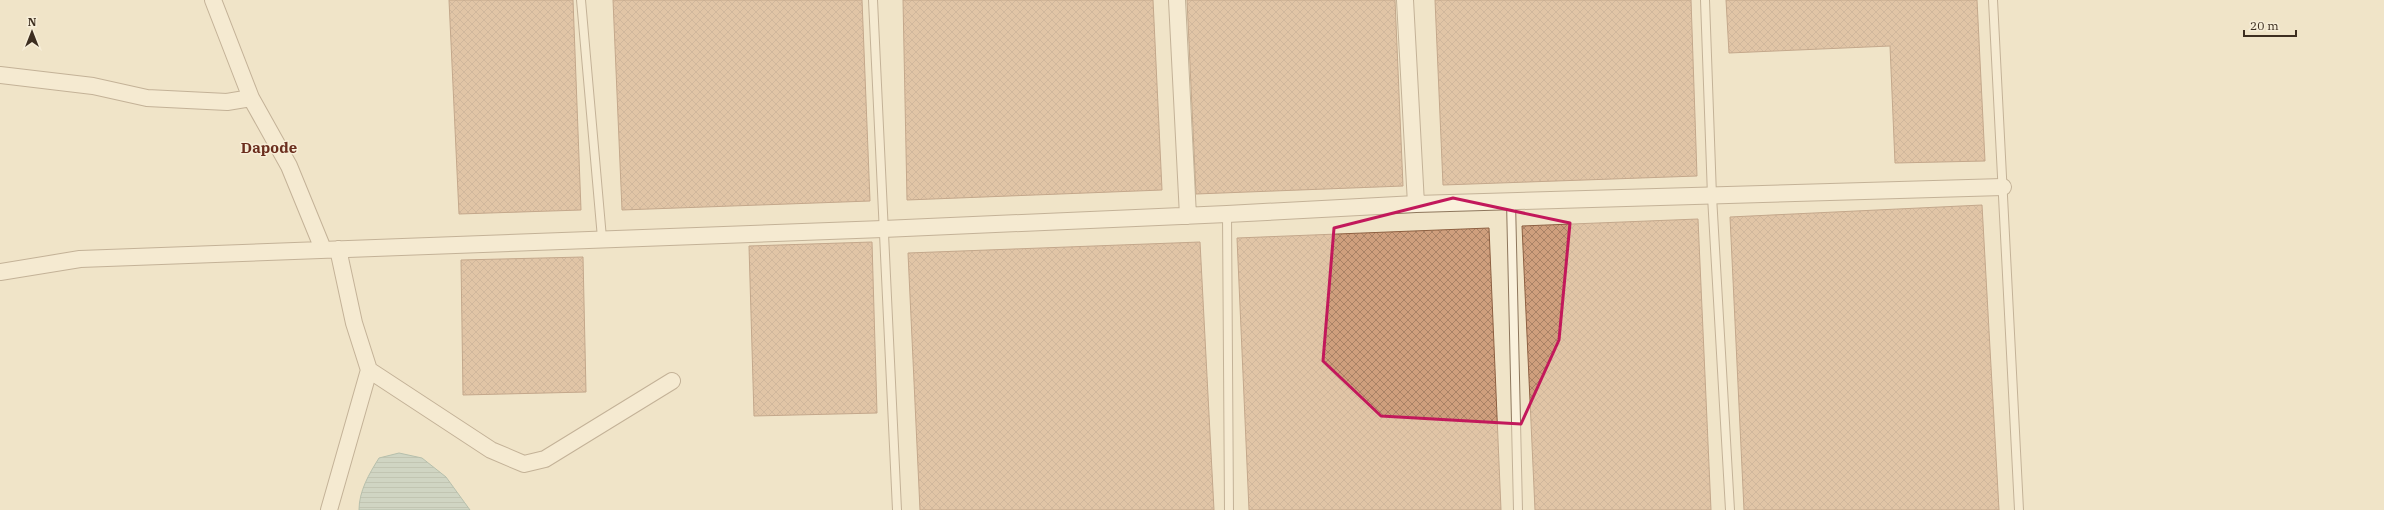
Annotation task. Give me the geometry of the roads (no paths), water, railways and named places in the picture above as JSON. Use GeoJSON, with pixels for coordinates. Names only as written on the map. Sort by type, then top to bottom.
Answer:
{"type":"FeatureCollection","features":[{"type":"Feature","properties":{"kind":"street"},"geometry":{"type":"LineString","coordinates":[[214,0],[251,98],[289,166],[330,249],[369,370],[329,510]]}},
{"type":"Feature","properties":{"kind":"street"},"geometry":{"type":"LineString","coordinates":[[1177,0],[1188,216]]}},
{"type":"Feature","properties":{"kind":"street"},"geometry":{"type":"LineString","coordinates":[[1405,0],[1416,204]]}},
{"type":"Feature","properties":{"kind":"street"},"geometry":{"type":"LineString","coordinates":[[0,75],[93,86],[147,98],[227,102],[251,98]]}},
{"type":"Feature","properties":{"kind":"street"},"geometry":{"type":"LineString","coordinates":[[0,272],[80,259],[602,238],[884,229],[1188,216],[1416,204],[2003,187]]}},
{"type":"Feature","properties":{"kind":"street"},"geometry":{"type":"LineString","coordinates":[[369,370],[491,450],[524,464],[545,460],[672,381]]}},
{"type":"Feature","properties":{"kind":"lane"},"geometry":{"type":"LineString","coordinates":[[581,0],[602,238]]}},
{"type":"Feature","properties":{"kind":"lane"},"geometry":{"type":"LineString","coordinates":[[873,0],[897,510]]}},
{"type":"Feature","properties":{"kind":"lane"},"geometry":{"type":"LineString","coordinates":[[1705,0],[1712,196],[1730,510]]}},
{"type":"Feature","properties":{"kind":"lane"},"geometry":{"type":"LineString","coordinates":[[1993,0],[2019,510]]}},
{"type":"Feature","properties":{"kind":"lane"},"geometry":{"type":"LineString","coordinates":[[1511,201],[1518,510]]}},
{"type":"Feature","properties":{"kind":"lane"},"geometry":{"type":"LineString","coordinates":[[1227,214],[1229,510]]}},
{"type":"Feature","properties":{"kind":"water"},"geometry":{"type":"Polygon","coordinates":[[[399,453],[422,458],[446,477],[470,510],[359,510],[359,503],[368,476],[379,458],[399,453]]]}},
{"type":"Feature","properties":{"kind":"district","name":"Dapode"},"geometry":{"type":"Point","coordinates":[269,147]}}]}
